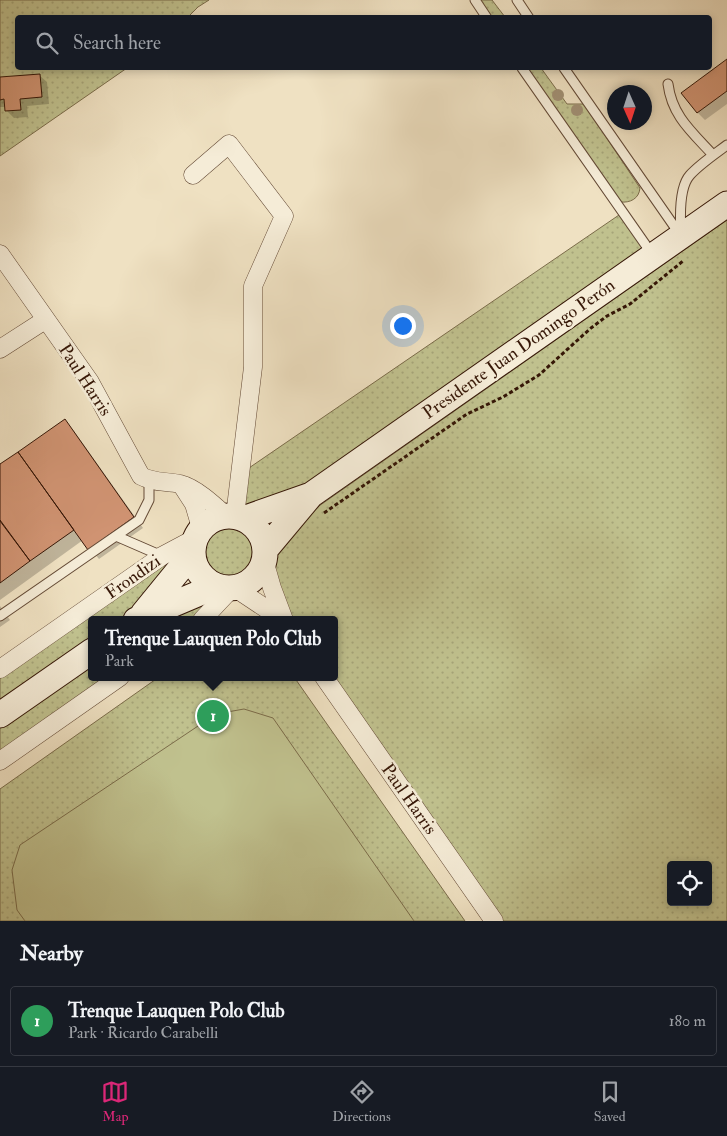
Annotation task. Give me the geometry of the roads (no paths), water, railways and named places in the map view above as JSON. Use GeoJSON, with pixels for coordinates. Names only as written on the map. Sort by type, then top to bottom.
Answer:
{"type":"FeatureCollection","features":[{"type":"Feature","properties":{"kind":"main road","name":"Presidente Juan Domingo Perón"},"geometry":{"type":"LineString","coordinates":[[265,555],[315,506],[653,256],[684,247],[727,204]]}},
{"type":"Feature","properties":{"kind":"main road","name":"Presidente Juan Domingo Perón"},"geometry":{"type":"LineString","coordinates":[[235,517],[315,506]]}},
{"type":"Feature","properties":{"kind":"main road"},"geometry":{"type":"LineString","coordinates":[[140,616],[208,522],[235,517],[252,524],[258,531],[263,540],[265,555],[260,570],[254,578],[245,584],[227,588],[145,616]]}},
{"type":"Feature","properties":{"kind":"main road"},"geometry":{"type":"LineString","coordinates":[[196,540],[194,565],[199,574],[207,582],[227,588]]}},
{"type":"Feature","properties":{"kind":"main road"},"geometry":{"type":"LineString","coordinates":[[0,714],[88,654]]}},
{"type":"Feature","properties":{"kind":"street"},"geometry":{"type":"LineString","coordinates":[[150,481],[181,484],[235,517],[253,367],[253,286],[284,216],[229,144],[193,175]]}},
{"type":"Feature","properties":{"kind":"street","name":"Paul Harris"},"geometry":{"type":"LineString","coordinates":[[0,254],[90,382],[141,476],[150,481]]}},
{"type":"Feature","properties":{"kind":"street"},"geometry":{"type":"LineString","coordinates":[[0,349],[45,320]]}},
{"type":"Feature","properties":{"kind":"street"},"geometry":{"type":"LineString","coordinates":[[181,484],[194,504],[196,540]]}},
{"type":"Feature","properties":{"kind":"street","name":"Frondizi"},"geometry":{"type":"LineString","coordinates":[[0,669],[162,556],[196,540]]}},
{"type":"Feature","properties":{"kind":"street"},"geometry":{"type":"LineString","coordinates":[[265,555],[272,588],[282,616]]}},
{"type":"Feature","properties":{"kind":"street"},"geometry":{"type":"LineString","coordinates":[[205,616],[227,588],[276,616]]}},
{"type":"Feature","properties":{"kind":"street"},"geometry":{"type":"LineString","coordinates":[[0,761],[114,681]]}},
{"type":"Feature","properties":{"kind":"street","name":"Paul Harris"},"geometry":{"type":"LineString","coordinates":[[327,681],[494,921]]}},
{"type":"Feature","properties":{"kind":"lane"},"geometry":{"type":"LineString","coordinates":[[475,0],[486,15]]}},
{"type":"Feature","properties":{"kind":"lane"},"geometry":{"type":"LineString","coordinates":[[517,0],[527,15]]}},
{"type":"Feature","properties":{"kind":"lane"},"geometry":{"type":"LineString","coordinates":[[523,70],[653,256]]}},
{"type":"Feature","properties":{"kind":"lane"},"geometry":{"type":"LineString","coordinates":[[565,70],[684,247]]}},
{"type":"Feature","properties":{"kind":"lane"},"geometry":{"type":"LineString","coordinates":[[668,84],[673,107],[713,155]]}},
{"type":"Feature","properties":{"kind":"lane"},"geometry":{"type":"LineString","coordinates":[[684,247],[680,214],[684,186],[689,176],[727,145]]}},
{"type":"Feature","properties":{"kind":"lane"},"geometry":{"type":"LineString","coordinates":[[0,616],[139,520],[148,500],[150,481]]}},
{"type":"Feature","properties":{"kind":"lane"},"geometry":{"type":"LineString","coordinates":[[116,536],[162,556]]}},
{"type":"Feature","properties":{"kind":"place","name":"Trenque Lauquen Polo Club"},"geometry":{"type":"Point","coordinates":[213,716]}}]}
